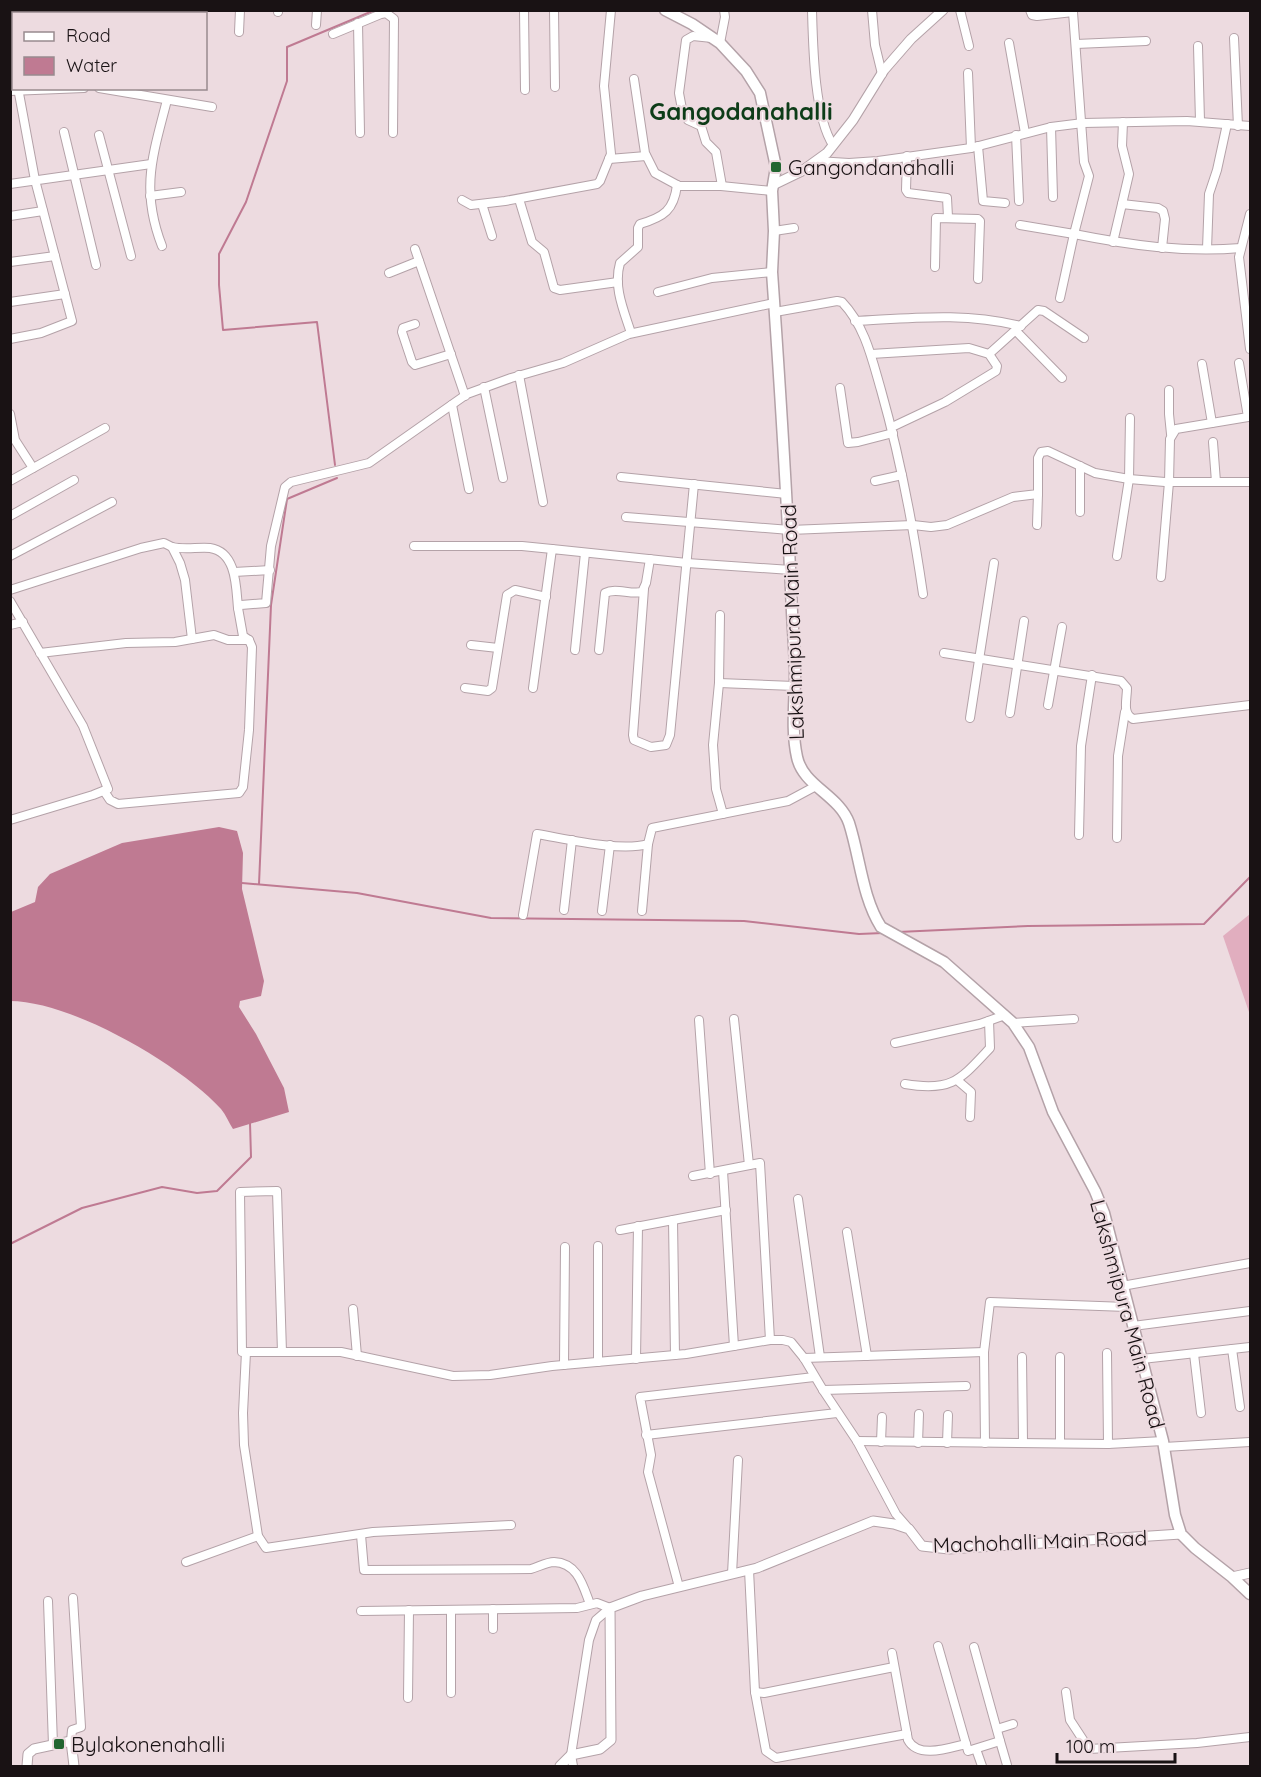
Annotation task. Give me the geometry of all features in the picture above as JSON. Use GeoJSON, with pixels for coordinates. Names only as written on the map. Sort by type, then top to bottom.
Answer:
{"type":"FeatureCollection","features":[{"type":"Feature","properties":{"kind":"main road","name":"Lakshmipura Main Road"},"geometry":{"type":"LineString","coordinates":[[665,10],[692,24],[716,41],[746,71],[760,93],[776,167],[772,188],[774,231],[772,272],[790,530],[793,732],[797,759],[802,770],[816,786],[841,807],[848,822],[875,918],[881,927],[944,962],[1009,1019],[1029,1047],[1053,1112],[1095,1191],[1104,1213],[1163,1444],[1175,1515],[1181,1534]]}},
{"type":"Feature","properties":{"kind":"main road"},"geometry":{"type":"LineString","coordinates":[[1181,1534],[1251,1594]]}},
{"type":"Feature","properties":{"kind":"street"},"geometry":{"type":"LineString","coordinates":[[239,32],[240,10]]}},
{"type":"Feature","properties":{"kind":"street"},"geometry":{"type":"LineString","coordinates":[[316,25],[317,10]]}},
{"type":"Feature","properties":{"kind":"street"},"geometry":{"type":"LineString","coordinates":[[524,10],[525,90]]}},
{"type":"Feature","properties":{"kind":"street"},"geometry":{"type":"LineString","coordinates":[[554,10],[555,87]]}},
{"type":"Feature","properties":{"kind":"street"},"geometry":{"type":"LineString","coordinates":[[462,200],[471,205],[482,204],[597,184],[611,154],[604,86],[611,10]]}},
{"type":"Feature","properties":{"kind":"street"},"geometry":{"type":"LineString","coordinates":[[722,186],[716,152],[706,142],[701,126],[691,122],[685,116],[679,93],[686,40],[693,36],[716,41],[725,17],[724,10]]}},
{"type":"Feature","properties":{"kind":"street"},"geometry":{"type":"LineString","coordinates":[[813,10],[814,70],[821,109],[829,139],[833,145]]}},
{"type":"Feature","properties":{"kind":"street"},"geometry":{"type":"LineString","coordinates":[[872,10],[875,45],[882,74]]}},
{"type":"Feature","properties":{"kind":"street"},"geometry":{"type":"LineString","coordinates":[[960,10],[969,46]]}},
{"type":"Feature","properties":{"kind":"street"},"geometry":{"type":"LineString","coordinates":[[1030,10],[1032,15],[1037,16],[1074,11],[1085,165],[1089,172],[1060,298]]}},
{"type":"Feature","properties":{"kind":"street"},"geometry":{"type":"LineString","coordinates":[[634,79],[646,156],[655,173],[678,185],[692,187],[772,188],[817,161],[833,145],[853,120],[882,74],[911,39],[940,12]]}},
{"type":"Feature","properties":{"kind":"street"},"geometry":{"type":"LineString","coordinates":[[333,34],[377,13],[386,13],[394,20],[393,133]]}},
{"type":"Feature","properties":{"kind":"street"},"geometry":{"type":"LineString","coordinates":[[358,23],[360,133]]}},
{"type":"Feature","properties":{"kind":"street"},"geometry":{"type":"LineString","coordinates":[[1234,38],[1238,126]]}},
{"type":"Feature","properties":{"kind":"street"},"geometry":{"type":"LineString","coordinates":[[1076,44],[1146,41]]}},
{"type":"Feature","properties":{"kind":"street"},"geometry":{"type":"LineString","coordinates":[[1009,43],[1021,134],[1019,201]]}},
{"type":"Feature","properties":{"kind":"street"},"geometry":{"type":"LineString","coordinates":[[1198,46],[1200,121]]}},
{"type":"Feature","properties":{"kind":"street"},"geometry":{"type":"LineString","coordinates":[[968,73],[983,201],[1005,203]]}},
{"type":"Feature","properties":{"kind":"street"},"geometry":{"type":"LineString","coordinates":[[10,339],[41,333],[72,321],[35,180],[15,90]]}},
{"type":"Feature","properties":{"kind":"street"},"geometry":{"type":"LineString","coordinates":[[111,90],[212,107]]}},
{"type":"Feature","properties":{"kind":"street"},"geometry":{"type":"LineString","coordinates":[[162,246],[149,185],[151,164],[167,99]]}},
{"type":"Feature","properties":{"kind":"street"},"geometry":{"type":"LineString","coordinates":[[817,161],[849,163],[975,147],[1051,127],[1083,123],[1200,121],[1251,126]]}},
{"type":"Feature","properties":{"kind":"street"},"geometry":{"type":"LineString","coordinates":[[1113,242],[1129,174],[1122,146],[1123,122]]}},
{"type":"Feature","properties":{"kind":"street"},"geometry":{"type":"LineString","coordinates":[[1207,249],[1209,194],[1227,124]]}},
{"type":"Feature","properties":{"kind":"street"},"geometry":{"type":"LineString","coordinates":[[1051,127],[1053,197]]}},
{"type":"Feature","properties":{"kind":"street"},"geometry":{"type":"LineString","coordinates":[[64,132],[96,265]]}},
{"type":"Feature","properties":{"kind":"street"},"geometry":{"type":"LineString","coordinates":[[99,135],[130,256]]}},
{"type":"Feature","properties":{"kind":"street"},"geometry":{"type":"LineString","coordinates":[[609,159],[646,156]]}},
{"type":"Feature","properties":{"kind":"street"},"geometry":{"type":"LineString","coordinates":[[907,156],[906,190],[908,193],[947,198],[948,217]]}},
{"type":"Feature","properties":{"kind":"street"},"geometry":{"type":"LineString","coordinates":[[10,184],[151,164]]}},
{"type":"Feature","properties":{"kind":"street"},"geometry":{"type":"LineString","coordinates":[[631,333],[618,282],[620,263],[638,248],[640,224],[663,215],[669,209],[676,199],[678,185]]}},
{"type":"Feature","properties":{"kind":"street"},"geometry":{"type":"LineString","coordinates":[[150,196],[181,192]]}},
{"type":"Feature","properties":{"kind":"street"},"geometry":{"type":"LineString","coordinates":[[519,199],[532,242],[544,252],[554,288],[566,289],[618,282]]}},
{"type":"Feature","properties":{"kind":"street"},"geometry":{"type":"LineString","coordinates":[[482,204],[492,236]]}},
{"type":"Feature","properties":{"kind":"street"},"geometry":{"type":"LineString","coordinates":[[1122,204],[1158,208],[1163,211],[1165,219],[1162,248]]}},
{"type":"Feature","properties":{"kind":"street"},"geometry":{"type":"LineString","coordinates":[[10,216],[43,211]]}},
{"type":"Feature","properties":{"kind":"street"},"geometry":{"type":"LineString","coordinates":[[1250,350],[1247,307],[1239,257],[1251,214]]}},
{"type":"Feature","properties":{"kind":"street"},"geometry":{"type":"LineString","coordinates":[[935,267],[936,219],[939,217],[978,219],[980,221],[978,279]]}},
{"type":"Feature","properties":{"kind":"street"},"geometry":{"type":"LineString","coordinates":[[1020,225],[1113,242],[1162,248],[1241,248]]}},
{"type":"Feature","properties":{"kind":"street"},"geometry":{"type":"LineString","coordinates":[[774,231],[794,228]]}},
{"type":"Feature","properties":{"kind":"street"},"geometry":{"type":"LineString","coordinates":[[415,249],[465,396]]}},
{"type":"Feature","properties":{"kind":"street"},"geometry":{"type":"LineString","coordinates":[[10,262],[55,256]]}},
{"type":"Feature","properties":{"kind":"street"},"geometry":{"type":"LineString","coordinates":[[389,273],[419,261]]}},
{"type":"Feature","properties":{"kind":"street"},"geometry":{"type":"LineString","coordinates":[[658,292],[685,283],[712,278],[772,272]]}},
{"type":"Feature","properties":{"kind":"street"},"geometry":{"type":"LineString","coordinates":[[10,302],[65,294]]}},
{"type":"Feature","properties":{"kind":"street"},"geometry":{"type":"LineString","coordinates":[[238,608],[241,605],[266,603],[271,546],[285,487],[291,482],[369,463],[465,396],[519,375],[563,363],[631,333],[774,307],[837,301],[846,306],[862,331],[871,354],[892,430],[913,525],[923,594]]}},
{"type":"Feature","properties":{"kind":"street"},"geometry":{"type":"LineString","coordinates":[[989,354],[1038,310],[1044,311],[1084,338]]}},
{"type":"Feature","properties":{"kind":"street"},"geometry":{"type":"LineString","coordinates":[[855,321],[948,316],[990,319],[1018,328],[1062,378]]}},
{"type":"Feature","properties":{"kind":"street"},"geometry":{"type":"LineString","coordinates":[[415,324],[403,328],[402,332],[415,365],[451,354]]}},
{"type":"Feature","properties":{"kind":"street"},"geometry":{"type":"LineString","coordinates":[[840,388],[848,443],[858,442],[892,430],[966,391],[996,371],[997,366],[989,354],[969,348],[871,354]]}},
{"type":"Feature","properties":{"kind":"street"},"geometry":{"type":"LineString","coordinates":[[1171,434],[1176,429],[1249,417],[1239,363]]}},
{"type":"Feature","properties":{"kind":"street"},"geometry":{"type":"LineString","coordinates":[[1202,364],[1212,423]]}},
{"type":"Feature","properties":{"kind":"street"},"geometry":{"type":"LineString","coordinates":[[519,375],[543,502]]}},
{"type":"Feature","properties":{"kind":"street"},"geometry":{"type":"LineString","coordinates":[[484,387],[503,478]]}},
{"type":"Feature","properties":{"kind":"street"},"geometry":{"type":"LineString","coordinates":[[1161,577],[1169,482],[1171,434],[1169,390]]}},
{"type":"Feature","properties":{"kind":"street"},"geometry":{"type":"LineString","coordinates":[[452,405],[469,489]]}},
{"type":"Feature","properties":{"kind":"street"},"geometry":{"type":"LineString","coordinates":[[10,414],[15,440],[33,468]]}},
{"type":"Feature","properties":{"kind":"street"},"geometry":{"type":"LineString","coordinates":[[1117,556],[1129,479],[1130,418]]}},
{"type":"Feature","properties":{"kind":"street"},"geometry":{"type":"LineString","coordinates":[[10,481],[105,428]]}},
{"type":"Feature","properties":{"kind":"street"},"geometry":{"type":"LineString","coordinates":[[1213,442],[1216,482]]}},
{"type":"Feature","properties":{"kind":"street"},"geometry":{"type":"LineString","coordinates":[[1037,525],[1038,458],[1041,453],[1048,452],[1095,473],[1129,479],[1169,482],[1251,482]]}},
{"type":"Feature","properties":{"kind":"street"},"geometry":{"type":"LineString","coordinates":[[1080,466],[1080,512]]}},
{"type":"Feature","properties":{"kind":"street"},"geometry":{"type":"LineString","coordinates":[[875,481],[902,476]]}},
{"type":"Feature","properties":{"kind":"street"},"geometry":{"type":"LineString","coordinates":[[621,477],[787,494]]}},
{"type":"Feature","properties":{"kind":"street"},"geometry":{"type":"LineString","coordinates":[[10,516],[74,480]]}},
{"type":"Feature","properties":{"kind":"street"},"geometry":{"type":"LineString","coordinates":[[650,559],[644,589],[633,735],[634,740],[651,747],[666,745],[670,735],[694,484]]}},
{"type":"Feature","properties":{"kind":"street"},"geometry":{"type":"LineString","coordinates":[[626,517],[790,530],[913,525],[931,527],[947,525],[1013,496],[1038,494]]}},
{"type":"Feature","properties":{"kind":"street"},"geometry":{"type":"LineString","coordinates":[[10,556],[112,502]]}},
{"type":"Feature","properties":{"kind":"street"},"geometry":{"type":"LineString","coordinates":[[10,590],[141,548],[164,543],[172,547],[207,548],[219,551],[225,556],[234,572],[243,636],[249,640],[252,647],[249,730],[243,787],[239,793],[118,804],[110,800],[104,791]]}},
{"type":"Feature","properties":{"kind":"street"},"geometry":{"type":"LineString","coordinates":[[414,546],[522,546],[687,563],[790,570]]}},
{"type":"Feature","properties":{"kind":"street"},"geometry":{"type":"LineString","coordinates":[[172,547],[180,563],[184,580],[192,639]]}},
{"type":"Feature","properties":{"kind":"street"},"geometry":{"type":"LineString","coordinates":[[533,688],[552,549]]}},
{"type":"Feature","properties":{"kind":"street"},"geometry":{"type":"LineString","coordinates":[[575,650],[585,553]]}},
{"type":"Feature","properties":{"kind":"street"},"geometry":{"type":"LineString","coordinates":[[970,718],[994,563]]}},
{"type":"Feature","properties":{"kind":"street"},"geometry":{"type":"LineString","coordinates":[[234,572],[270,570]]}},
{"type":"Feature","properties":{"kind":"street"},"geometry":{"type":"LineString","coordinates":[[599,650],[604,593],[614,591],[635,594],[644,589]]}},
{"type":"Feature","properties":{"kind":"street"},"geometry":{"type":"LineString","coordinates":[[465,688],[491,690],[507,595],[515,590],[546,597]]}},
{"type":"Feature","properties":{"kind":"street"},"geometry":{"type":"LineString","coordinates":[[10,601],[83,726],[108,789],[10,820]]}},
{"type":"Feature","properties":{"kind":"street"},"geometry":{"type":"LineString","coordinates":[[720,615],[719,682],[713,745],[716,789],[723,814]]}},
{"type":"Feature","properties":{"kind":"street"},"geometry":{"type":"LineString","coordinates":[[1010,713],[1024,621]]}},
{"type":"Feature","properties":{"kind":"street"},"geometry":{"type":"LineString","coordinates":[[10,625],[23,622]]}},
{"type":"Feature","properties":{"kind":"street"},"geometry":{"type":"LineString","coordinates":[[1048,705],[1062,627]]}},
{"type":"Feature","properties":{"kind":"street"},"geometry":{"type":"LineString","coordinates":[[40,653],[126,643],[175,642],[214,635],[228,640],[249,640]]}},
{"type":"Feature","properties":{"kind":"street"},"geometry":{"type":"LineString","coordinates":[[471,645],[498,648]]}},
{"type":"Feature","properties":{"kind":"street"},"geometry":{"type":"LineString","coordinates":[[944,653],[1116,679],[1126,684],[1125,712],[1118,756],[1117,838]]}},
{"type":"Feature","properties":{"kind":"street"},"geometry":{"type":"LineString","coordinates":[[1079,835],[1081,746],[1092,675]]}},
{"type":"Feature","properties":{"kind":"street"},"geometry":{"type":"LineString","coordinates":[[719,682],[794,686]]}},
{"type":"Feature","properties":{"kind":"street"},"geometry":{"type":"LineString","coordinates":[[1125,712],[1133,719],[1140,719],[1251,705]]}},
{"type":"Feature","properties":{"kind":"street"},"geometry":{"type":"LineString","coordinates":[[642,911],[648,844],[652,828],[788,801],[816,786]]}},
{"type":"Feature","properties":{"kind":"street"},"geometry":{"type":"LineString","coordinates":[[523,915],[537,834],[610,845],[637,847],[648,844]]}},
{"type":"Feature","properties":{"kind":"street"},"geometry":{"type":"LineString","coordinates":[[564,910],[572,840]]}},
{"type":"Feature","properties":{"kind":"street"},"geometry":{"type":"LineString","coordinates":[[602,911],[610,845]]}},
{"type":"Feature","properties":{"kind":"street"},"geometry":{"type":"LineString","coordinates":[[734,1019],[749,1165]]}},
{"type":"Feature","properties":{"kind":"street"},"geometry":{"type":"LineString","coordinates":[[895,1043],[989,1021],[1074,1019]]}},
{"type":"Feature","properties":{"kind":"street"},"geometry":{"type":"LineString","coordinates":[[699,1020],[710,1174]]}},
{"type":"Feature","properties":{"kind":"street"},"geometry":{"type":"LineString","coordinates":[[905,1084],[927,1088],[942,1086],[957,1080],[969,1071],[990,1048],[989,1021]]}},
{"type":"Feature","properties":{"kind":"street"},"geometry":{"type":"LineString","coordinates":[[957,1080],[971,1092],[970,1117]]}},
{"type":"Feature","properties":{"kind":"street"},"geometry":{"type":"LineString","coordinates":[[693,1176],[760,1163],[770,1340]]}},
{"type":"Feature","properties":{"kind":"street"},"geometry":{"type":"LineString","coordinates":[[723,1171],[734,1346]]}},
{"type":"Feature","properties":{"kind":"street"},"geometry":{"type":"LineString","coordinates":[[282,1352],[277,1191],[240,1192],[242,1352],[246,1352],[282,1352],[341,1352],[453,1376],[490,1375],[564,1365],[675,1355],[770,1340],[791,1342],[804,1358],[857,1441],[896,1514],[909,1529]]}},
{"type":"Feature","properties":{"kind":"street"},"geometry":{"type":"LineString","coordinates":[[798,1198],[820,1357]]}},
{"type":"Feature","properties":{"kind":"street"},"geometry":{"type":"LineString","coordinates":[[620,1230],[726,1210]]}},
{"type":"Feature","properties":{"kind":"street"},"geometry":{"type":"LineString","coordinates":[[673,1220],[675,1355]]}},
{"type":"Feature","properties":{"kind":"street"},"geometry":{"type":"LineString","coordinates":[[636,1359],[638,1226]]}},
{"type":"Feature","properties":{"kind":"street"},"geometry":{"type":"LineString","coordinates":[[847,1232],[867,1356]]}},
{"type":"Feature","properties":{"kind":"street"},"geometry":{"type":"LineString","coordinates":[[598,1246],[598,1362]]}},
{"type":"Feature","properties":{"kind":"street"},"geometry":{"type":"LineString","coordinates":[[564,1365],[565,1247]]}},
{"type":"Feature","properties":{"kind":"street"},"geometry":{"type":"LineString","coordinates":[[1122,1286],[1251,1263]]}},
{"type":"Feature","properties":{"kind":"street"},"geometry":{"type":"LineString","coordinates":[[985,1443],[984,1352],[990,1302],[1127,1307]]}},
{"type":"Feature","properties":{"kind":"street"},"geometry":{"type":"LineString","coordinates":[[353,1309],[357,1356]]}},
{"type":"Feature","properties":{"kind":"street"},"geometry":{"type":"LineString","coordinates":[[1133,1326],[1251,1311]]}},
{"type":"Feature","properties":{"kind":"street"},"geometry":{"type":"LineString","coordinates":[[1142,1359],[1251,1347]]}},
{"type":"Feature","properties":{"kind":"street"},"geometry":{"type":"LineString","coordinates":[[1232,1350],[1240,1407]]}},
{"type":"Feature","properties":{"kind":"street"},"geometry":{"type":"LineString","coordinates":[[246,1352],[244,1445],[258,1536],[266,1548],[373,1532],[511,1525]]}},
{"type":"Feature","properties":{"kind":"street"},"geometry":{"type":"LineString","coordinates":[[804,1358],[984,1352]]}},
{"type":"Feature","properties":{"kind":"street"},"geometry":{"type":"LineString","coordinates":[[1107,1353],[1108,1444]]}},
{"type":"Feature","properties":{"kind":"street"},"geometry":{"type":"LineString","coordinates":[[1194,1354],[1201,1413]]}},
{"type":"Feature","properties":{"kind":"street"},"geometry":{"type":"LineString","coordinates":[[1022,1357],[1023,1443]]}},
{"type":"Feature","properties":{"kind":"street"},"geometry":{"type":"LineString","coordinates":[[1060,1357],[1060,1443]]}},
{"type":"Feature","properties":{"kind":"street"},"geometry":{"type":"LineString","coordinates":[[679,1587],[648,1472],[651,1455],[640,1397],[814,1377]]}},
{"type":"Feature","properties":{"kind":"street"},"geometry":{"type":"LineString","coordinates":[[823,1390],[966,1386]]}},
{"type":"Feature","properties":{"kind":"street"},"geometry":{"type":"LineString","coordinates":[[646,1435],[837,1413]]}},
{"type":"Feature","properties":{"kind":"street"},"geometry":{"type":"LineString","coordinates":[[918,1443],[919,1414]]}},
{"type":"Feature","properties":{"kind":"street"},"geometry":{"type":"LineString","coordinates":[[947,1443],[948,1415]]}},
{"type":"Feature","properties":{"kind":"street"},"geometry":{"type":"LineString","coordinates":[[881,1442],[882,1417]]}},
{"type":"Feature","properties":{"kind":"street"},"geometry":{"type":"LineString","coordinates":[[857,1441],[1108,1444],[1251,1442]]}},
{"type":"Feature","properties":{"kind":"street"},"geometry":{"type":"LineString","coordinates":[[732,1574],[738,1460]]}},
{"type":"Feature","properties":{"kind":"street","name":"Machohalli Main Road"},"geometry":{"type":"LineString","coordinates":[[610,1608],[642,1596],[749,1570],[873,1521],[909,1529],[922,1546],[949,1549],[1181,1534]]}},
{"type":"Feature","properties":{"kind":"street"},"geometry":{"type":"LineString","coordinates":[[361,1535],[364,1570],[531,1569],[554,1562],[569,1567],[580,1576],[590,1604]]}},
{"type":"Feature","properties":{"kind":"street"},"geometry":{"type":"LineString","coordinates":[[186,1562],[258,1536]]}},
{"type":"Feature","properties":{"kind":"street"},"geometry":{"type":"LineString","coordinates":[[749,1570],[755,1692],[766,1751],[776,1758],[907,1734]]}},
{"type":"Feature","properties":{"kind":"street"},"geometry":{"type":"LineString","coordinates":[[1232,1577],[1251,1573]]}},
{"type":"Feature","properties":{"kind":"street"},"geometry":{"type":"LineString","coordinates":[[73,1598],[81,1727],[72,1730],[74,1767]]}},
{"type":"Feature","properties":{"kind":"street"},"geometry":{"type":"LineString","coordinates":[[48,1601],[53,1745]]}},
{"type":"Feature","properties":{"kind":"street"},"geometry":{"type":"LineString","coordinates":[[361,1611],[577,1608],[597,1603],[610,1608]]}},
{"type":"Feature","properties":{"kind":"street"},"geometry":{"type":"LineString","coordinates":[[560,1767],[571,1755],[600,1749],[611,1740],[610,1608]]}},
{"type":"Feature","properties":{"kind":"street"},"geometry":{"type":"LineString","coordinates":[[573,1767],[571,1755],[589,1640],[596,1620],[610,1608]]}},
{"type":"Feature","properties":{"kind":"street"},"geometry":{"type":"LineString","coordinates":[[493,1609],[493,1629]]}},
{"type":"Feature","properties":{"kind":"street"},"geometry":{"type":"LineString","coordinates":[[408,1698],[409,1610]]}},
{"type":"Feature","properties":{"kind":"street"},"geometry":{"type":"LineString","coordinates":[[451,1610],[451,1693]]}},
{"type":"Feature","properties":{"kind":"street"},"geometry":{"type":"LineString","coordinates":[[938,1646],[968,1751],[1000,1741]]}},
{"type":"Feature","properties":{"kind":"street"},"geometry":{"type":"LineString","coordinates":[[975,1647],[1007,1765]]}},
{"type":"Feature","properties":{"kind":"street"},"geometry":{"type":"LineString","coordinates":[[892,1653],[911,1745],[921,1750],[946,1749],[966,1744]]}},
{"type":"Feature","properties":{"kind":"street"},"geometry":{"type":"LineString","coordinates":[[755,1692],[764,1694],[894,1667]]}},
{"type":"Feature","properties":{"kind":"street"},"geometry":{"type":"LineString","coordinates":[[1066,1692],[1070,1720],[1089,1749],[1197,1743],[1251,1737]]}},
{"type":"Feature","properties":{"kind":"street"},"geometry":{"type":"LineString","coordinates":[[997,1729],[1013,1724]]}},
{"type":"Feature","properties":{"kind":"street"},"geometry":{"type":"LineString","coordinates":[[27,1767],[28,1754],[34,1749],[71,1741]]}},
{"type":"Feature","properties":{"kind":"street"},"geometry":{"type":"LineString","coordinates":[[976,1749],[982,1767]]}},
{"type":"Feature","properties":{"kind":"shaded area"},"geometry":{"type":"Polygon","coordinates":[[[1250,914],[1250,1015],[1223,936],[1250,914]]]}},
{"type":"Feature","properties":{"kind":"water"},"geometry":{"type":"Polygon","coordinates":[[[219,827],[237,831],[243,853],[242,889],[264,981],[261,996],[240,1001],[239,1007],[284,1088],[289,1112],[233,1129],[221,1109],[203,1091],[152,1055],[123,1038],[93,1023],[63,1012],[35,1004],[10,1001],[11,912],[35,902],[38,887],[50,874],[122,843],[219,827]]]}},
{"type":"Feature","properties":{"kind":"waterway"},"geometry":{"type":"LineString","coordinates":[[335,465],[317,322],[223,330],[219,254],[246,202],[287,81],[287,47],[375,10]]}},
{"type":"Feature","properties":{"kind":"waterway"},"geometry":{"type":"LineString","coordinates":[[259,884],[271,605],[287,499],[337,478]]}},
{"type":"Feature","properties":{"kind":"waterway"},"geometry":{"type":"LineString","coordinates":[[898,932],[1028,926],[1204,924],[1250,877]]}},
{"type":"Feature","properties":{"kind":"waterway"},"geometry":{"type":"LineString","coordinates":[[242,883],[357,893],[491,918],[744,921],[859,934],[883,933]]}},
{"type":"Feature","properties":{"kind":"waterway"},"geometry":{"type":"LineString","coordinates":[[10,1244],[82,1208],[162,1187],[197,1193],[217,1191],[251,1157],[250,1123]]}},
{"type":"Feature","properties":{"kind":"place","name":"Gangondanahalli"},"geometry":{"type":"Point","coordinates":[776,167]}},
{"type":"Feature","properties":{"kind":"place","name":"Bylakonenahalli"},"geometry":{"type":"Point","coordinates":[59,1744]}},
{"type":"Feature","properties":{"kind":"district","name":"Gangodanahalli"},"geometry":{"type":"Point","coordinates":[741,111]}}]}
